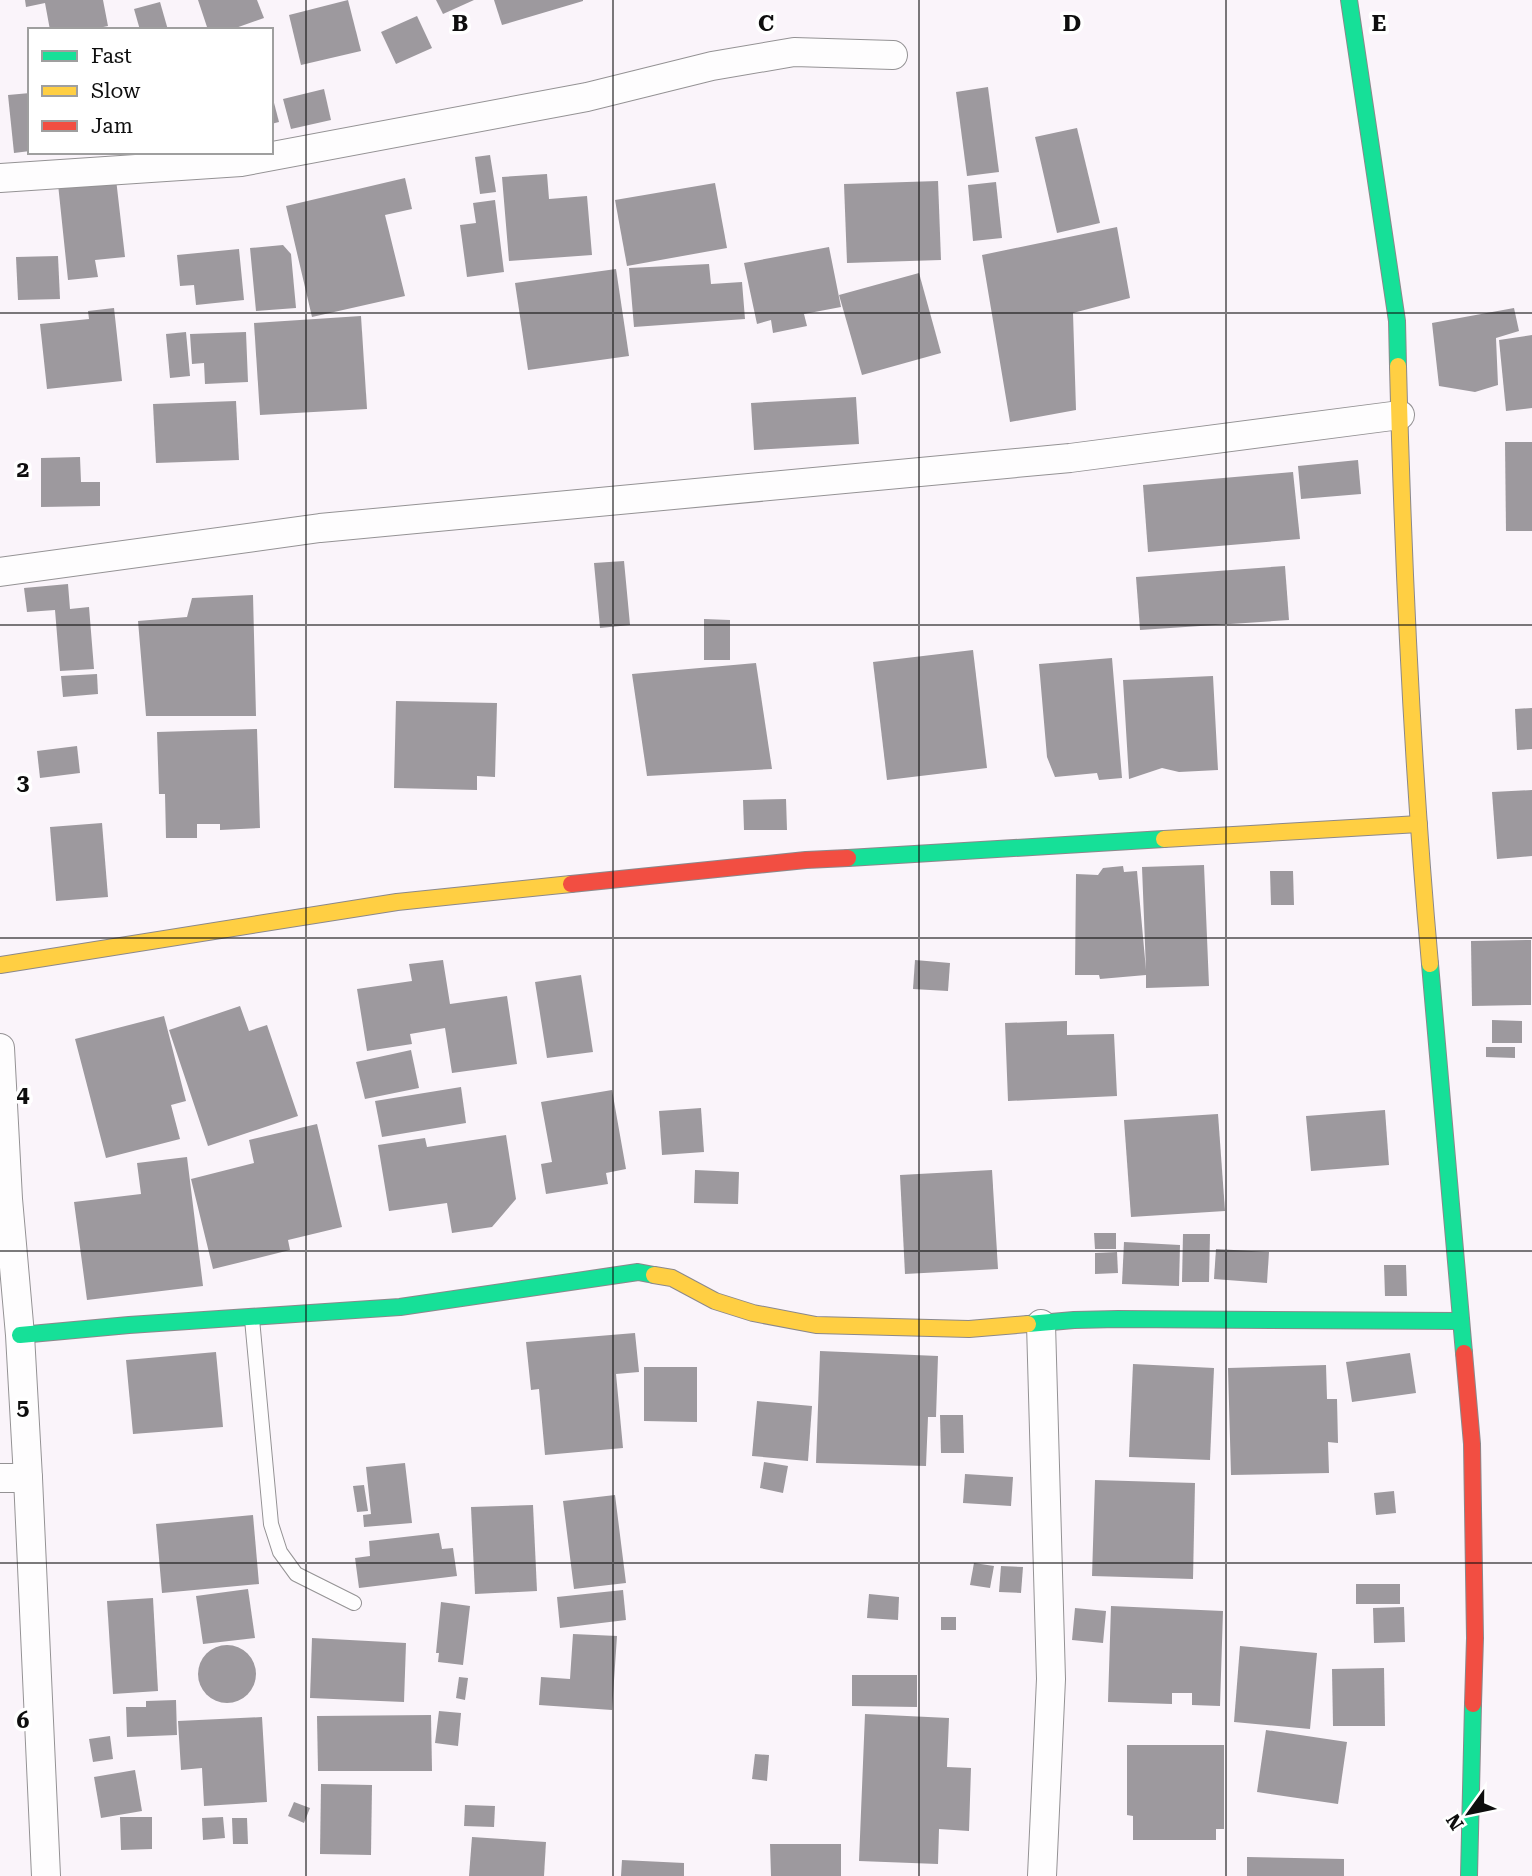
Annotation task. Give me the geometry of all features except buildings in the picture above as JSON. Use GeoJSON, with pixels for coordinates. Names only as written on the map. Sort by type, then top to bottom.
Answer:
{"type":"FeatureCollection","features":[{"type":"Feature","properties":{"kind":"street"},"geometry":{"type":"LineString","coordinates":[[1349,0],[1397,321],[1401,493],[1421,867],[1472,1444],[1475,1638],[1469,1876]]}},
{"type":"Feature","properties":{"kind":"street"},"geometry":{"type":"LineString","coordinates":[[0,178],[241,162],[587,97],[712,66],[794,52],[893,55]]}},
{"type":"Feature","properties":{"kind":"street"},"geometry":{"type":"LineString","coordinates":[[0,572],[320,528],[1070,457],[1400,415]]}},
{"type":"Feature","properties":{"kind":"street"},"geometry":{"type":"LineString","coordinates":[[0,965],[397,902],[806,860],[1419,824]]}},
{"type":"Feature","properties":{"kind":"street"},"geometry":{"type":"LineString","coordinates":[[0,1048],[28,1478],[46,1876]]}},
{"type":"Feature","properties":{"kind":"street"},"geometry":{"type":"LineString","coordinates":[[20,1335],[400,1307],[638,1272],[672,1278],[715,1301],[753,1313],[816,1325],[969,1329],[1118,1319],[1461,1321]]}},
{"type":"Feature","properties":{"kind":"street"},"geometry":{"type":"LineString","coordinates":[[1041,1324],[1051,1679],[1042,1876]]}},
{"type":"Feature","properties":{"kind":"street"},"geometry":{"type":"LineString","coordinates":[[0,1478],[28,1478]]}},
{"type":"Feature","properties":{"kind":"lane"},"geometry":{"type":"LineString","coordinates":[[252,1317],[271,1524],[280,1552],[296,1574],[354,1603]]}},
{"type":"Feature","properties":{"kind":"traffic: fast"},"geometry":{"type":"LineString","coordinates":[[1349,0],[1397,321],[1398,366]]}},
{"type":"Feature","properties":{"kind":"traffic: fast"},"geometry":{"type":"LineString","coordinates":[[848,858],[1164,839]]}},
{"type":"Feature","properties":{"kind":"traffic: fast"},"geometry":{"type":"LineString","coordinates":[[1430,964],[1464,1353]]}},
{"type":"Feature","properties":{"kind":"traffic: fast"},"geometry":{"type":"LineString","coordinates":[[20,1335],[400,1307],[638,1272],[654,1275]]}},
{"type":"Feature","properties":{"kind":"traffic: fast"},"geometry":{"type":"LineString","coordinates":[[1028,1324],[1118,1319],[1461,1321]]}},
{"type":"Feature","properties":{"kind":"traffic: fast"},"geometry":{"type":"LineString","coordinates":[[1469,1876],[1473,1704]]}},
{"type":"Feature","properties":{"kind":"traffic: slow"},"geometry":{"type":"LineString","coordinates":[[1398,366],[1409,665],[1430,964]]}},
{"type":"Feature","properties":{"kind":"traffic: slow"},"geometry":{"type":"LineString","coordinates":[[1164,839],[1419,824]]}},
{"type":"Feature","properties":{"kind":"traffic: slow"},"geometry":{"type":"LineString","coordinates":[[0,965],[397,902],[571,884]]}},
{"type":"Feature","properties":{"kind":"traffic: slow"},"geometry":{"type":"LineString","coordinates":[[654,1275],[672,1278],[715,1301],[753,1313],[816,1325],[969,1329],[1028,1324]]}},
{"type":"Feature","properties":{"kind":"traffic: jam"},"geometry":{"type":"LineString","coordinates":[[571,884],[848,858]]}},
{"type":"Feature","properties":{"kind":"traffic: jam"},"geometry":{"type":"LineString","coordinates":[[1464,1353],[1472,1444],[1475,1638],[1473,1704]]}}]}
